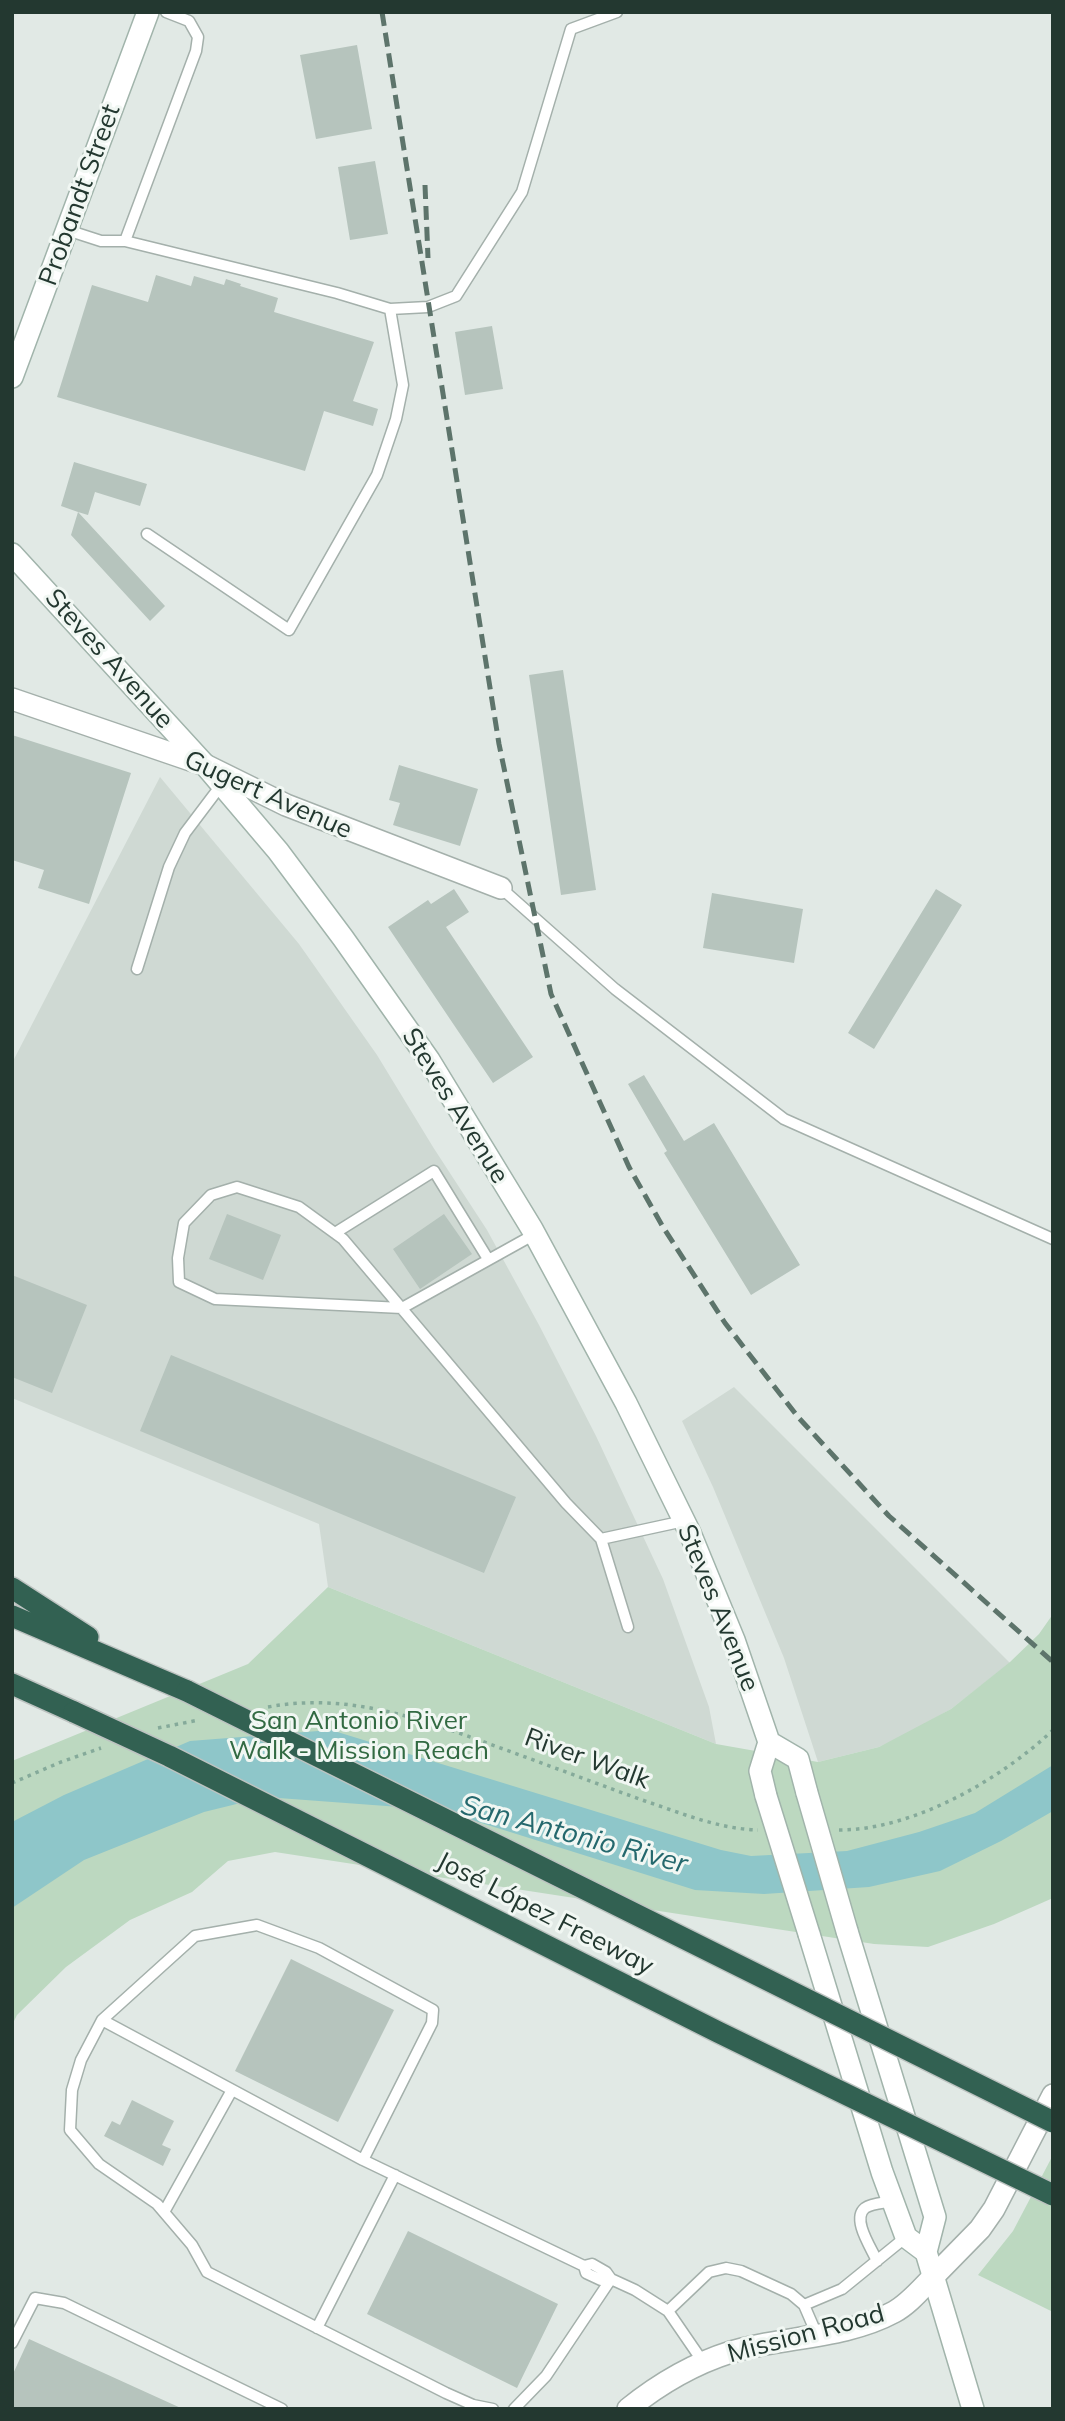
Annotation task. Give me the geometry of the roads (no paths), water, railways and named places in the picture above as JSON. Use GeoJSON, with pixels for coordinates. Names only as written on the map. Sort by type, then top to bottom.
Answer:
{"type":"FeatureCollection","features":[{"type":"Feature","properties":{"kind":"highway"},"geometry":{"type":"LineString","coordinates":[[12,1588],[140,1670]]}},
{"type":"Feature","properties":{"kind":"highway","name":"José López Freeway"},"geometry":{"type":"LineString","coordinates":[[12,1616],[187,1691],[1053,2122]]}},
{"type":"Feature","properties":{"kind":"highway","name":"José López Freeway"},"geometry":{"type":"LineString","coordinates":[[12,1684],[169,1756],[718,2032],[1053,2195]]}},
{"type":"Feature","properties":{"kind":"main road","name":"Probandt Street"},"geometry":{"type":"LineString","coordinates":[[12,377],[148,12]]}},
{"type":"Feature","properties":{"kind":"main road","name":"Steves Avenue"},"geometry":{"type":"LineString","coordinates":[[12,554],[205,765],[278,851],[429,1060],[535,1234],[626,1403],[684,1521],[733,1640],[769,1742]]}},
{"type":"Feature","properties":{"kind":"main road","name":"Gugert Avenue"},"geometry":{"type":"LineString","coordinates":[[12,699],[205,765],[286,806],[500,888]]}},
{"type":"Feature","properties":{"kind":"main road"},"geometry":{"type":"LineString","coordinates":[[926,2252],[906,2238],[882,2172],[766,1796],[760,1771],[769,1742],[798,1759],[847,1931],[935,2217],[926,2252],[973,2409]]}},
{"type":"Feature","properties":{"kind":"main road","name":"Mission Road"},"geometry":{"type":"LineString","coordinates":[[628,2409],[673,2376],[733,2351],[857,2326],[895,2312],[980,2229],[994,2210],[1053,2095]]}},
{"type":"Feature","properties":{"kind":"lane"},"geometry":{"type":"LineString","coordinates":[[125,241],[196,51],[198,37],[189,21],[166,12]]}},
{"type":"Feature","properties":{"kind":"lane"},"geometry":{"type":"LineString","coordinates":[[67,230],[101,241],[125,241],[337,293],[390,309],[428,307],[456,296],[522,192],[571,29],[617,12]]}},
{"type":"Feature","properties":{"kind":"lane"},"geometry":{"type":"LineString","coordinates":[[147,534],[289,630],[377,475],[396,419],[403,385],[390,309]]}},
{"type":"Feature","properties":{"kind":"lane"},"geometry":{"type":"LineString","coordinates":[[137,969],[169,867],[185,833],[222,784]]}},
{"type":"Feature","properties":{"kind":"lane"},"geometry":{"type":"LineString","coordinates":[[500,888],[615,989],[783,1119],[1053,1239]]}},
{"type":"Feature","properties":{"kind":"lane"},"geometry":{"type":"LineString","coordinates":[[335,1233],[434,1171],[488,1259]]}},
{"type":"Feature","properties":{"kind":"lane"},"geometry":{"type":"LineString","coordinates":[[535,1234],[402,1308],[215,1299],[179,1282],[178,1258],[184,1223],[211,1195],[237,1187],[299,1207],[343,1239],[402,1308],[566,1503],[601,1539],[628,1627]]}},
{"type":"Feature","properties":{"kind":"lane"},"geometry":{"type":"LineString","coordinates":[[601,1539],[684,1521]]}},
{"type":"Feature","properties":{"kind":"lane"},"geometry":{"type":"LineString","coordinates":[[363,2160],[432,2022],[433,2011],[319,1948],[257,1925],[195,1936],[103,2020],[81,2060],[72,2090],[70,2130],[99,2164],[157,2204],[192,2245],[206,2272],[446,2393],[473,2405],[493,2409]]}},
{"type":"Feature","properties":{"kind":"lane"},"geometry":{"type":"LineString","coordinates":[[103,2020],[363,2160],[584,2266],[586,2273],[601,2280],[611,2279],[635,2290],[668,2311],[703,2362]]}},
{"type":"Feature","properties":{"kind":"lane"},"geometry":{"type":"LineString","coordinates":[[164,2212],[232,2090]]}},
{"type":"Feature","properties":{"kind":"lane"},"geometry":{"type":"LineString","coordinates":[[317,2328],[395,2175]]}},
{"type":"Feature","properties":{"kind":"lane"},"geometry":{"type":"LineString","coordinates":[[877,2261],[860,2217],[862,2210],[869,2206],[893,2201]]}},
{"type":"Feature","properties":{"kind":"lane"},"geometry":{"type":"LineString","coordinates":[[804,2305],[842,2289],[906,2238]]}},
{"type":"Feature","properties":{"kind":"lane"},"geometry":{"type":"LineString","coordinates":[[668,2311],[709,2272],[726,2268],[750,2275],[791,2294],[804,2305],[817,2335]]}},
{"type":"Feature","properties":{"kind":"lane"},"geometry":{"type":"LineString","coordinates":[[514,2409],[546,2376],[611,2279]]}},
{"type":"Feature","properties":{"kind":"lane"},"geometry":{"type":"LineString","coordinates":[[12,2343],[35,2298],[64,2303],[282,2409]]}},
{"type":"Feature","properties":{"kind":"water","name":"San Antonio River"},"geometry":{"type":"Polygon","coordinates":[[[331,1730],[721,1850],[751,1856],[847,1851],[919,1832],[975,1813],[1053,1765],[1053,1811],[1001,1841],[940,1871],[869,1887],[764,1894],[695,1890],[440,1810],[265,1797],[204,1812],[84,1860],[12,1908],[12,1822],[64,1795],[190,1741],[331,1730]]]}},
{"type":"Feature","properties":{"kind":"railway"},"geometry":{"type":"LineString","coordinates":[[382,12],[499,744],[551,994],[629,1167],[663,1227],[725,1323],[798,1417],[889,1516],[1053,1662]]}},
{"type":"Feature","properties":{"kind":"railway"},"geometry":{"type":"LineString","coordinates":[[425,185],[428,258]]}},
{"type":"Feature","properties":{"kind":"park label","name":"San Antonio River Walk - Mission Reach"},"geometry":{"type":"Point","coordinates":[359,1736]}}]}
